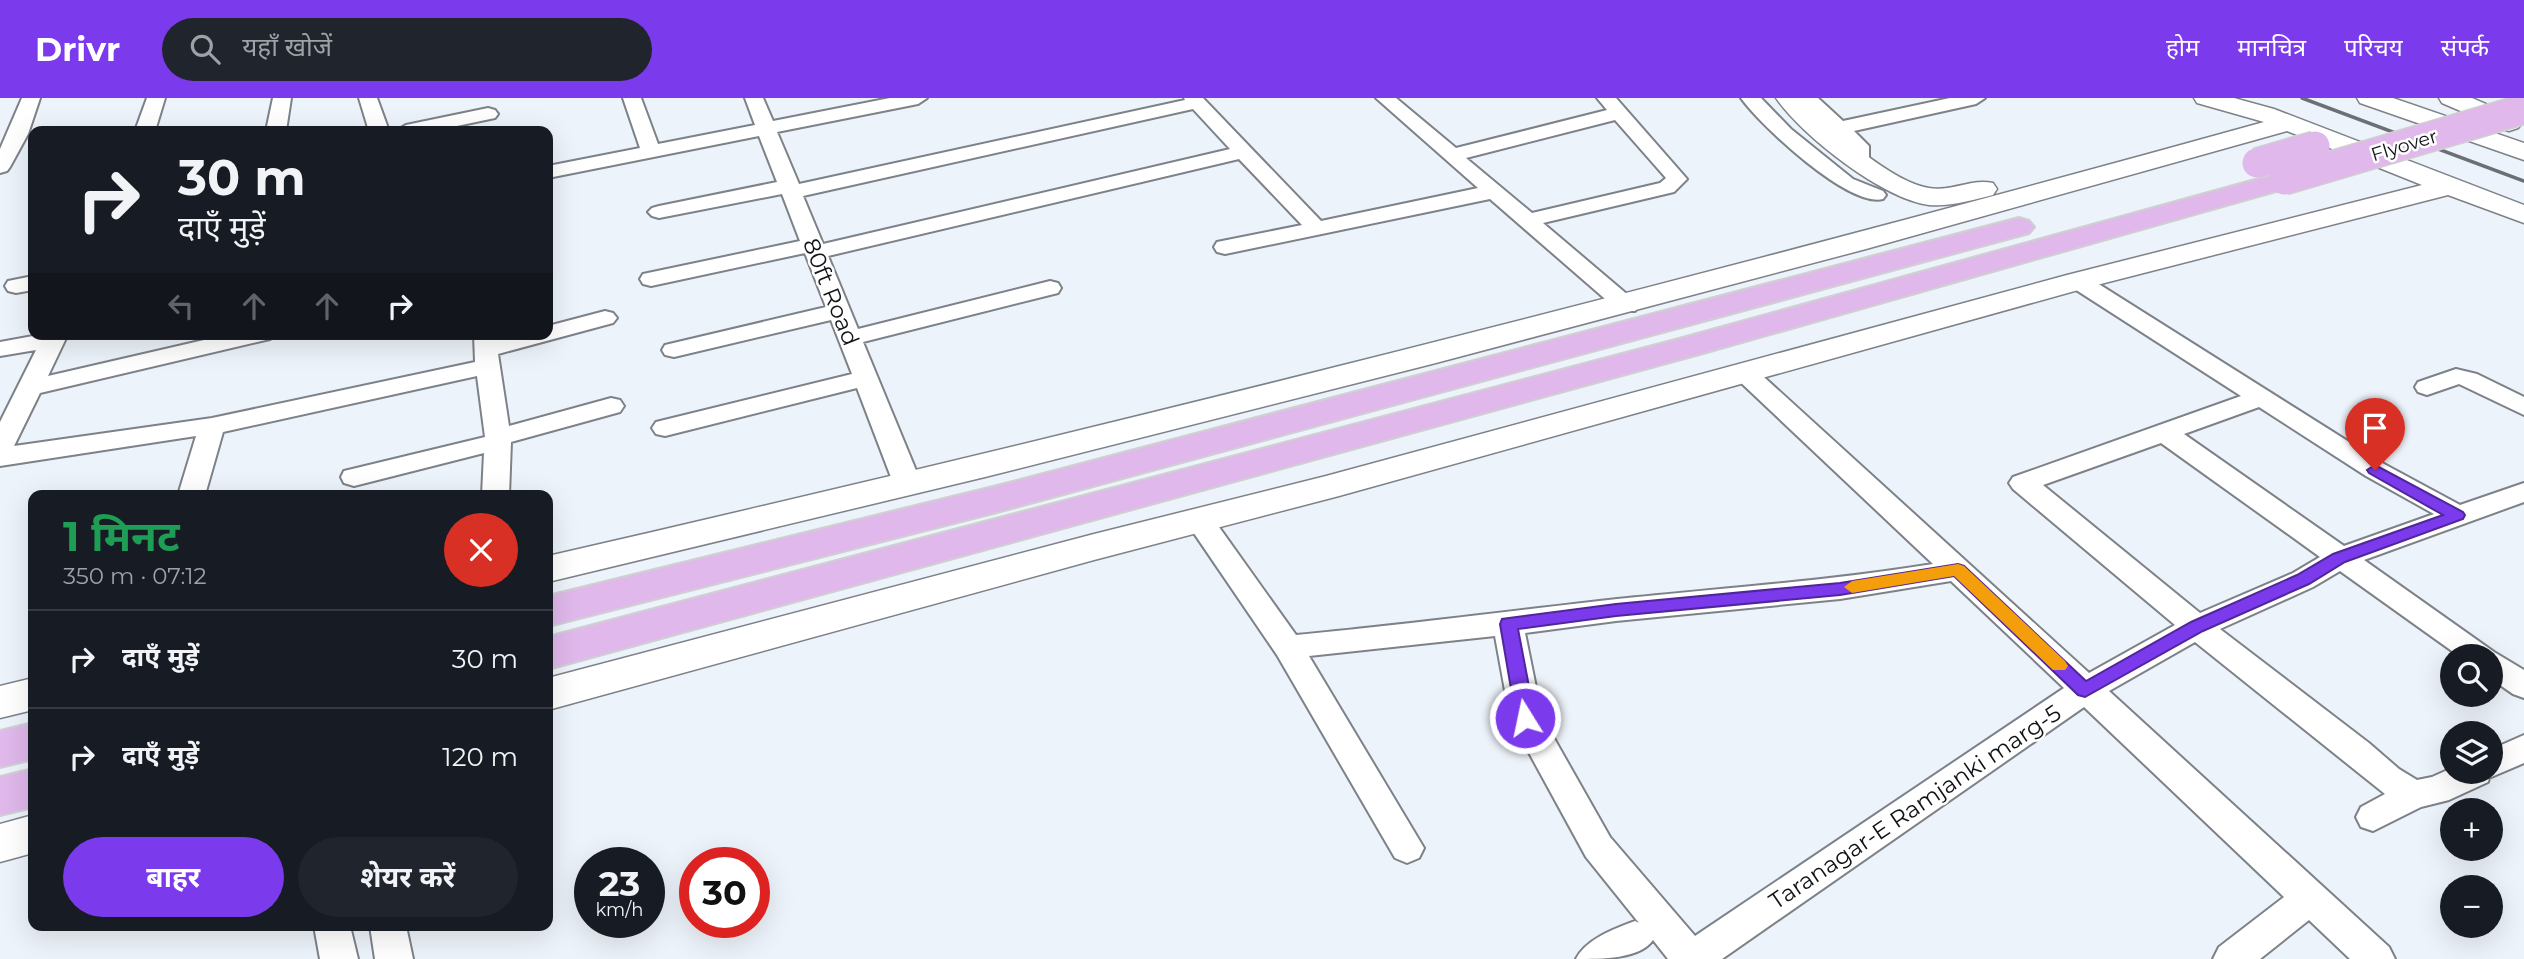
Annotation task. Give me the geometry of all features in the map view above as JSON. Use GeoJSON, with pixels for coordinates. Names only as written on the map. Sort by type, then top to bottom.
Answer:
{"type":"FeatureCollection","features":[{"type":"Feature","properties":{"kind":"highway","name":"Flyover"},"geometry":{"type":"LineString","coordinates":[[2256,129],[2478,98]]}},
{"type":"Feature","properties":{"kind":"highway","name":"Flyover"},"geometry":{"type":"LineString","coordinates":[[2256,129],[2524,109]]}},
{"type":"Feature","properties":{"kind":"highway"},"geometry":{"type":"LineString","coordinates":[[553,610],[1010,496],[2256,129]]}},
{"type":"Feature","properties":{"kind":"highway"},"geometry":{"type":"LineString","coordinates":[[553,652],[1691,346],[2256,129]]}},
{"type":"Feature","properties":{"kind":"highway"},"geometry":{"type":"LineString","coordinates":[[0,750],[28,742]]}},
{"type":"Feature","properties":{"kind":"highway"},"geometry":{"type":"LineString","coordinates":[[0,796],[28,789]]}},
{"type":"Feature","properties":{"kind":"street"},"geometry":{"type":"LineString","coordinates":[[0,167],[9,135],[32,98]]}},
{"type":"Feature","properties":{"kind":"street"},"geometry":{"type":"LineString","coordinates":[[147,126],[156,98]]}},
{"type":"Feature","properties":{"kind":"street"},"geometry":{"type":"LineString","coordinates":[[277,126],[282,98]]}},
{"type":"Feature","properties":{"kind":"street"},"geometry":{"type":"LineString","coordinates":[[368,98],[377,126]]}},
{"type":"Feature","properties":{"kind":"street"},"geometry":{"type":"LineString","coordinates":[[632,98],[652,151]]}},
{"type":"Feature","properties":{"kind":"street","name":"80ft Road"},"geometry":{"type":"LineString","coordinates":[[754,98],[908,485]]}},
{"type":"Feature","properties":{"kind":"street"},"geometry":{"type":"LineString","coordinates":[[553,171],[918,98]]}},
{"type":"Feature","properties":{"kind":"street"},"geometry":{"type":"LineString","coordinates":[[1385,98],[1627,306]]}},
{"type":"Feature","properties":{"kind":"street"},"geometry":{"type":"LineString","coordinates":[[2206,98],[2256,129],[2366,179],[2374,188],[2379,203]]}},
{"type":"Feature","properties":{"kind":"street"},"geometry":{"type":"LineString","coordinates":[[2451,98],[2485,114],[2524,126]]}},
{"type":"Feature","properties":{"kind":"street"},"geometry":{"type":"LineString","coordinates":[[1839,128],[1963,99]]}},
{"type":"Feature","properties":{"kind":"street"},"geometry":{"type":"LineString","coordinates":[[659,212],[790,189],[1195,100],[1316,228],[1320,228]]}},
{"type":"Feature","properties":{"kind":"street"},"geometry":{"type":"LineString","coordinates":[[1779,100],[1839,128],[1858,146],[1859,160]]}},
{"type":"Feature","properties":{"kind":"street"},"geometry":{"type":"LineString","coordinates":[[1779,100],[1877,195],[1887,220],[1870,240]]}},
{"type":"Feature","properties":{"kind":"street"},"geometry":{"type":"LineString","coordinates":[[1779,100],[1859,160],[1895,184],[1923,196],[1958,196],[2256,129],[2446,187],[2524,215]]}},
{"type":"Feature","properties":{"kind":"street"},"geometry":{"type":"LineString","coordinates":[[2383,100],[2517,146]]}},
{"type":"Feature","properties":{"kind":"street"},"geometry":{"type":"LineString","coordinates":[[1453,155],[1613,106],[1677,180],[1667,188],[1529,220]]}},
{"type":"Feature","properties":{"kind":"street"},"geometry":{"type":"LineString","coordinates":[[432,126],[488,115]]}},
{"type":"Feature","properties":{"kind":"street"},"geometry":{"type":"LineString","coordinates":[[553,568],[908,485],[1627,306],[1870,240],[2256,129]]}},
{"type":"Feature","properties":{"kind":"street"},"geometry":{"type":"LineString","coordinates":[[651,279],[814,248],[1246,151]]}},
{"type":"Feature","properties":{"kind":"street"},"geometry":{"type":"LineString","coordinates":[[553,693],[2078,281],[2446,187]]}},
{"type":"Feature","properties":{"kind":"street"},"geometry":{"type":"LineString","coordinates":[[1224,247],[1496,191]]}},
{"type":"Feature","properties":{"kind":"street"},"geometry":{"type":"LineString","coordinates":[[2078,281],[2375,470],[2457,515]]}},
{"type":"Feature","properties":{"kind":"street"},"geometry":{"type":"LineString","coordinates":[[849,338],[1050,288]]}},
{"type":"Feature","properties":{"kind":"street"},"geometry":{"type":"LineString","coordinates":[[674,350],[839,311]]}},
{"type":"Feature","properties":{"kind":"street"},"geometry":{"type":"LineString","coordinates":[[553,332],[605,318]]}},
{"type":"Feature","properties":{"kind":"street"},"geometry":{"type":"LineString","coordinates":[[0,349],[41,340]]}},
{"type":"Feature","properties":{"kind":"street"},"geometry":{"type":"LineString","coordinates":[[0,448],[54,340]]}},
{"type":"Feature","properties":{"kind":"street"},"geometry":{"type":"LineString","coordinates":[[31,387],[236,340]]}},
{"type":"Feature","properties":{"kind":"street"},"geometry":{"type":"LineString","coordinates":[[0,457],[212,426],[524,340]]}},
{"type":"Feature","properties":{"kind":"street"},"geometry":{"type":"LineString","coordinates":[[487,350],[497,440],[496,490]]}},
{"type":"Feature","properties":{"kind":"street"},"geometry":{"type":"LineString","coordinates":[[1745,373],[2376,959]]}},
{"type":"Feature","properties":{"kind":"street"},"geometry":{"type":"LineString","coordinates":[[2427,387],[2456,376],[2468,379],[2524,407]]}},
{"type":"Feature","properties":{"kind":"street"},"geometry":{"type":"LineString","coordinates":[[665,428],[866,378]]}},
{"type":"Feature","properties":{"kind":"street"},"geometry":{"type":"LineString","coordinates":[[2263,397],[2023,482],[2197,627],[2357,752],[2387,779],[2414,794]]}},
{"type":"Feature","properties":{"kind":"street"},"geometry":{"type":"LineString","coordinates":[[354,477],[611,407]]}},
{"type":"Feature","properties":{"kind":"street"},"geometry":{"type":"LineString","coordinates":[[193,490],[212,426]]}},
{"type":"Feature","properties":{"kind":"street"},"geometry":{"type":"LineString","coordinates":[[2164,433],[2464,644]]}},
{"type":"Feature","properties":{"kind":"street","name":"Taranagar-E Ramjanki marg-5"},"geometry":{"type":"LineString","coordinates":[[1692,959],[2085,690],[2197,627],[2303,580],[2339,558],[2524,492]]}},
{"type":"Feature","properties":{"kind":"street"},"geometry":{"type":"LineString","coordinates":[[1199,520],[1288,647],[1407,848]]}},
{"type":"Feature","properties":{"kind":"street"},"geometry":{"type":"LineString","coordinates":[[1288,647],[1428,635],[1616,610],[1840,589],[1958,570]]}},
{"type":"Feature","properties":{"kind":"street"},"geometry":{"type":"LineString","coordinates":[[1508,624],[1525,718],[1598,847],[1692,959]]}},
{"type":"Feature","properties":{"kind":"street"},"geometry":{"type":"LineString","coordinates":[[2503,671],[2524,686]]}},
{"type":"Feature","properties":{"kind":"street"},"geometry":{"type":"LineString","coordinates":[[0,702],[28,695]]}},
{"type":"Feature","properties":{"kind":"street"},"geometry":{"type":"LineString","coordinates":[[2503,758],[2524,748]]}},
{"type":"Feature","properties":{"kind":"street"},"geometry":{"type":"LineString","coordinates":[[2373,817],[2414,794],[2437,790],[2450,784]]}},
{"type":"Feature","properties":{"kind":"street"},"geometry":{"type":"LineString","coordinates":[[0,843],[28,835]]}},
{"type":"Feature","properties":{"kind":"street"},"geometry":{"type":"LineString","coordinates":[[2232,959],[2310,898]]}},
{"type":"Feature","properties":{"kind":"street"},"geometry":{"type":"LineString","coordinates":[[333,931],[339,959]]}},
{"type":"Feature","properties":{"kind":"street"},"geometry":{"type":"LineString","coordinates":[[389,931],[394,959]]}},
{"type":"Feature","properties":{"kind":"street"},"geometry":{"type":"LineString","coordinates":[[1595,959],[1635,938]]}},
{"type":"Feature","properties":{"kind":"railway"},"geometry":{"type":"LineString","coordinates":[[2302,98],[2524,181]]}},
{"type":"Feature","properties":{"kind":"slow traffic"},"geometry":{"type":"LineString","coordinates":[[1852,587],[1958,570],[2059,666]]}},
{"type":"Feature","properties":{"kind":"route"},"geometry":{"type":"LineString","coordinates":[[1525,718],[1508,624],[1616,610],[1840,589],[1958,570],[2085,690],[2197,627],[2303,580],[2339,558],[2457,515],[2375,470]]}}]}
